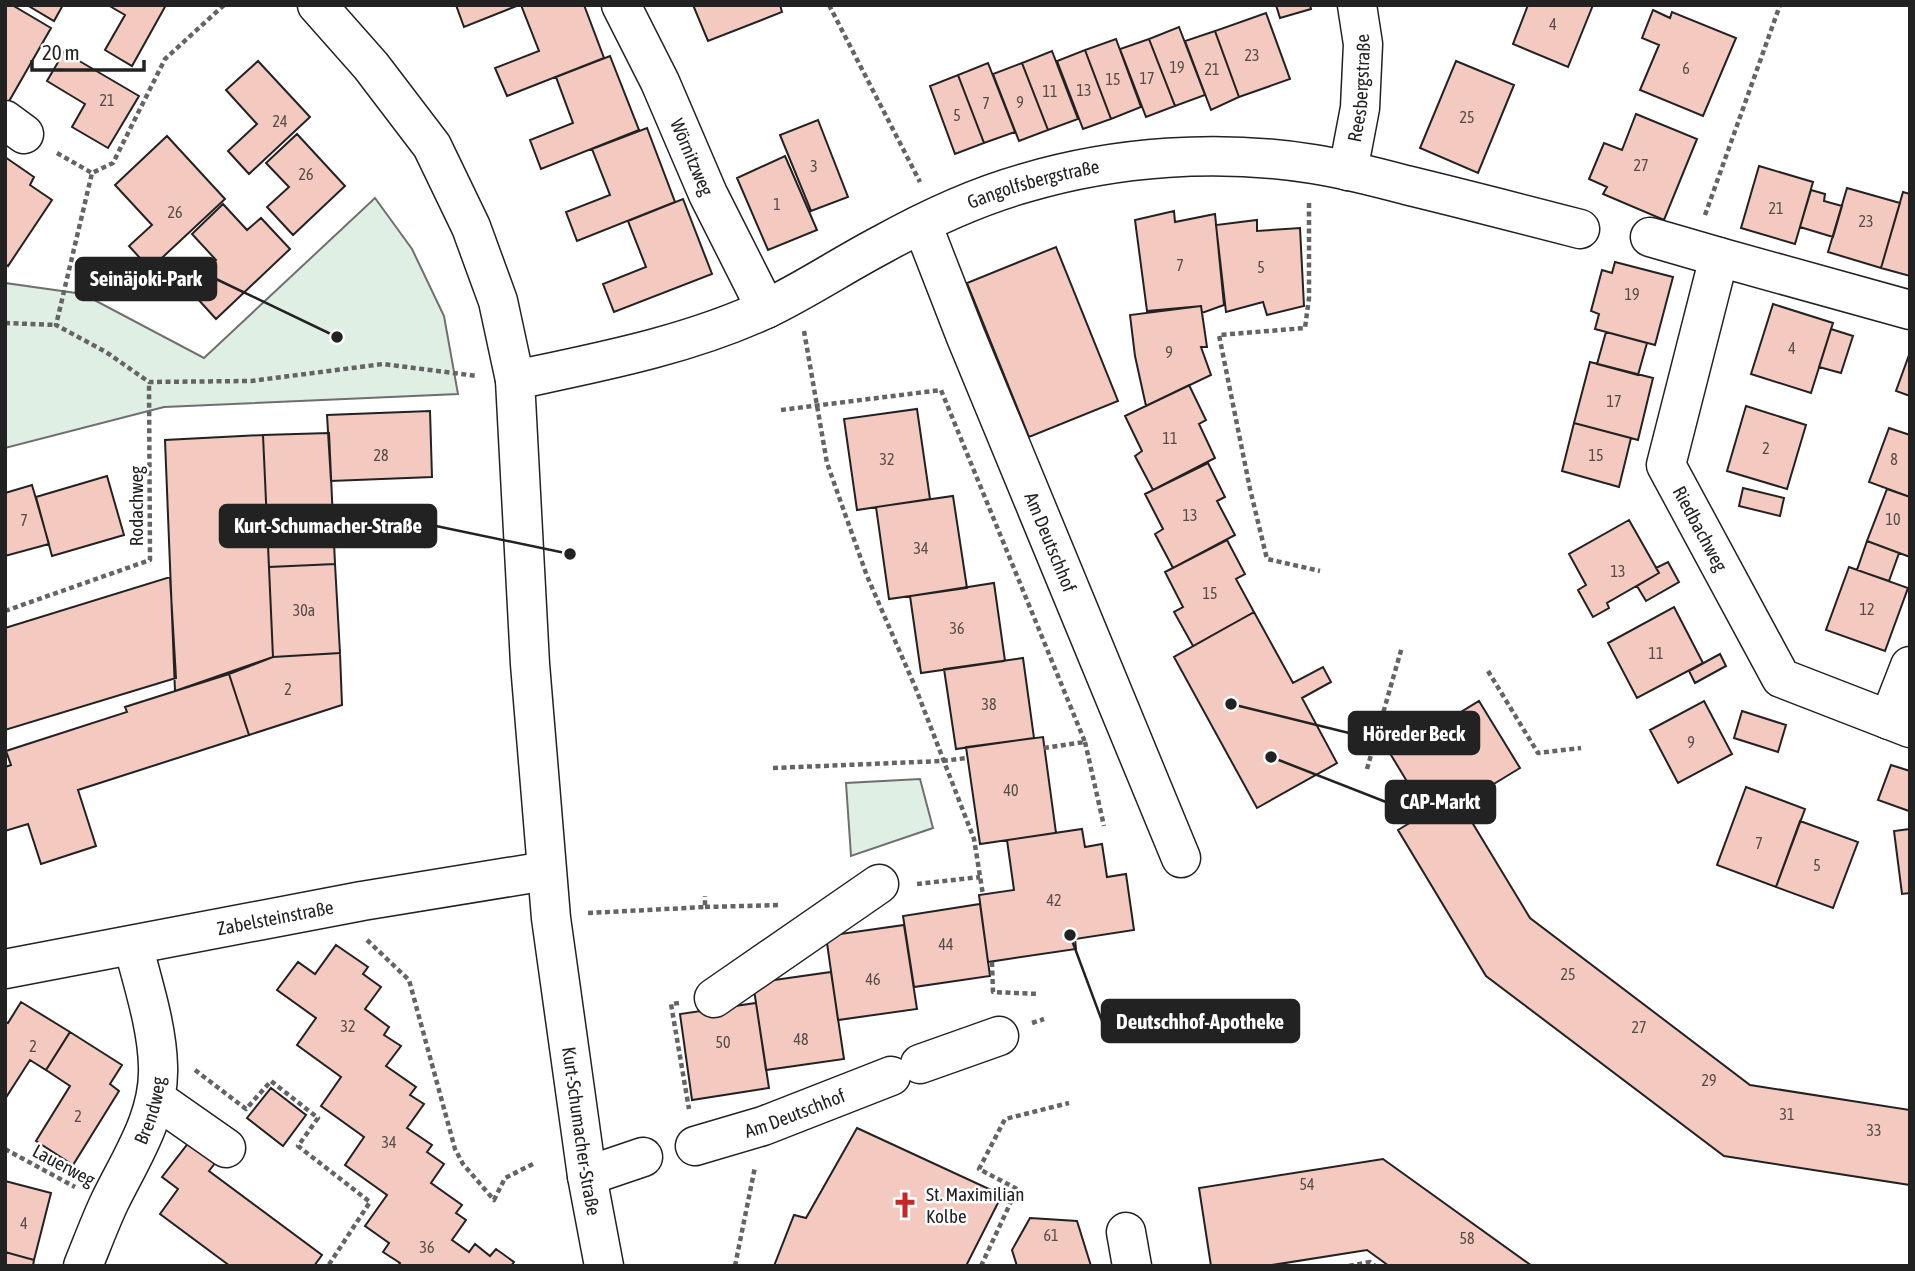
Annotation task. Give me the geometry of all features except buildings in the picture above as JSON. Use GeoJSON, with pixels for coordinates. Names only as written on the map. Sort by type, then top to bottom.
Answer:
{"type":"FeatureCollection","features":[{"type":"Feature","properties":{"kind":"street","name":"Kurt-Schumacher-Straße"},"geometry":{"type":"LineString","coordinates":[[317,5],[371,66],[432,146],[471,227],[493,289],[515,380],[530,664],[546,871],[565,1032],[604,1266]]}},
{"type":"Feature","properties":{"kind":"street","name":"Wörnitzweg"},"geometry":{"type":"LineString","coordinates":[[621,5],[660,82],[708,194],[782,300]]}},
{"type":"Feature","properties":{"kind":"street","name":"Reesbergstraße"},"geometry":{"type":"LineString","coordinates":[[1331,167],[1360,108],[1363,44],[1357,5]]}},
{"type":"Feature","properties":{"kind":"street","name":"Gangolfsbergstraße"},"geometry":{"type":"LineString","coordinates":[[515,380],[611,360],[694,336],[782,300],[930,220],[1025,183],[1079,170],[1141,160],[1200,156],[1255,157],[1331,167],[1580,229]]}},
{"type":"Feature","properties":{"kind":"street","name":"Am Deutschhof"},"geometry":{"type":"LineString","coordinates":[[930,220],[972,350],[1181,858]]}},
{"type":"Feature","properties":{"kind":"street"},"geometry":{"type":"LineString","coordinates":[[1650,237],[1910,310]]}},
{"type":"Feature","properties":{"kind":"street","name":"Riedbachweg"},"geometry":{"type":"LineString","coordinates":[[1706,253],[1666,465],[1781,678],[1900,724],[1910,666]]}},
{"type":"Feature","properties":{"kind":"street","name":"Zabelsteinstraße"},"geometry":{"type":"LineString","coordinates":[[5,969],[330,907],[546,871]]}},
{"type":"Feature","properties":{"kind":"street"},"geometry":{"type":"LineString","coordinates":[[714,998],[894,881]]}},
{"type":"Feature","properties":{"kind":"street","name":"Brendweg"},"geometry":{"type":"LineString","coordinates":[[83,1266],[109,1205],[148,1126],[156,1099],[158,1066],[154,1038],[133,945]]}},
{"type":"Feature","properties":{"kind":"street","name":"Am Deutschhof"},"geometry":{"type":"LineString","coordinates":[[710,1141],[763,1126],[999,1036]]}},
{"type":"Feature","properties":{"kind":"street"},"geometry":{"type":"LineString","coordinates":[[156,1099],[226,1148]]}},
{"type":"Feature","properties":{"kind":"street"},"geometry":{"type":"LineString","coordinates":[[587,1176],[643,1157]]}},
{"type":"Feature","properties":{"kind":"path"},"geometry":{"type":"LineString","coordinates":[[56,325],[92,173],[113,163],[165,60],[224,5]]}},
{"type":"Feature","properties":{"kind":"path"},"geometry":{"type":"LineString","coordinates":[[829,5],[930,220]]}},
{"type":"Feature","properties":{"kind":"path"},"geometry":{"type":"LineString","coordinates":[[1706,253],[1780,5]]}},
{"type":"Feature","properties":{"kind":"path"},"geometry":{"type":"LineString","coordinates":[[1321,571],[1267,559],[1219,335],[1305,328],[1310,298],[1309,197],[1331,167]]}},
{"type":"Feature","properties":{"kind":"path"},"geometry":{"type":"LineString","coordinates":[[782,300],[817,406],[827,463],[863,564],[916,689],[974,839],[983,895]]}},
{"type":"Feature","properties":{"kind":"path"},"geometry":{"type":"LineString","coordinates":[[5,323],[56,325],[106,352],[149,382],[251,381],[383,364],[515,380]]}},
{"type":"Feature","properties":{"kind":"path","name":"Rodachweg"},"geometry":{"type":"LineString","coordinates":[[5,611],[150,560],[149,382]]}},
{"type":"Feature","properties":{"kind":"path"},"geometry":{"type":"LineString","coordinates":[[781,410],[941,390],[1085,742],[1104,826]]}},
{"type":"Feature","properties":{"kind":"path"},"geometry":{"type":"LineString","coordinates":[[1367,769],[1402,647]]}},
{"type":"Feature","properties":{"kind":"path"},"geometry":{"type":"LineString","coordinates":[[1488,671],[1538,753],[1581,748]]}},
{"type":"Feature","properties":{"kind":"path"},"geometry":{"type":"LineString","coordinates":[[1044,748],[1085,742]]}},
{"type":"Feature","properties":{"kind":"path"},"geometry":{"type":"LineString","coordinates":[[773,768],[967,758]]}},
{"type":"Feature","properties":{"kind":"path"},"geometry":{"type":"LineString","coordinates":[[894,881],[914,885],[980,877]]}},
{"type":"Feature","properties":{"kind":"path"},"geometry":{"type":"LineString","coordinates":[[705,896],[705,907]]}},
{"type":"Feature","properties":{"kind":"path"},"geometry":{"type":"LineString","coordinates":[[600,911],[782,905]]}},
{"type":"Feature","properties":{"kind":"path"},"geometry":{"type":"LineString","coordinates":[[330,907],[409,980],[455,1149],[463,1164],[494,1200],[505,1178],[535,1163]]}},
{"type":"Feature","properties":{"kind":"path"},"geometry":{"type":"LineString","coordinates":[[992,962],[993,992],[1039,994]]}},
{"type":"Feature","properties":{"kind":"path"},"geometry":{"type":"LineString","coordinates":[[710,1141],[689,1111],[671,1004],[714,998]]}},
{"type":"Feature","properties":{"kind":"path"},"geometry":{"type":"LineString","coordinates":[[154,1038],[246,1109],[271,1081],[318,1118],[298,1146],[370,1202],[328,1266]]}},
{"type":"Feature","properties":{"kind":"path"},"geometry":{"type":"LineString","coordinates":[[981,1266],[1017,1189],[979,1169],[1005,1119],[1069,1103]]}},
{"type":"Feature","properties":{"kind":"path"},"geometry":{"type":"LineString","coordinates":[[735,1266],[763,1126]]}},
{"type":"Feature","properties":{"kind":"path","name":"Lauerweg"},"geometry":{"type":"LineString","coordinates":[[5,1149],[109,1205]]}},
{"type":"Feature","properties":{"kind":"path"},"geometry":{"type":"LineString","coordinates":[[1349,1266],[1370,1262],[1375,1266]]}},
{"type":"Feature","properties":{"kind":"green space"},"geometry":{"type":"Polygon","coordinates":[[[375,198],[412,249],[444,316],[458,394],[164,407],[5,448],[5,283],[83,294],[204,358],[375,198]]]}},
{"type":"Feature","properties":{"kind":"green space"},"geometry":{"type":"Polygon","coordinates":[[[920,779],[933,828],[851,856],[846,783],[920,779]]]}},
{"type":"Feature","properties":{"kind":"place","name":"Seinäjoki-Park"},"geometry":{"type":"Point","coordinates":[337,337]}},
{"type":"Feature","properties":{"kind":"place","name":"Kurt-Schumacher-Straße"},"geometry":{"type":"Point","coordinates":[570,554]}},
{"type":"Feature","properties":{"kind":"place","name":"Höreder Beck"},"geometry":{"type":"Point","coordinates":[1231,704]}},
{"type":"Feature","properties":{"kind":"place","name":"CAP-Markt"},"geometry":{"type":"Point","coordinates":[1271,757]}},
{"type":"Feature","properties":{"kind":"place","name":"Deutschhof-Apotheke"},"geometry":{"type":"Point","coordinates":[1070,935]}},
{"type":"Feature","properties":{"kind":"place","name":"St. Maximilian Kolbe"},"geometry":{"type":"Point","coordinates":[905,1205]}}]}
